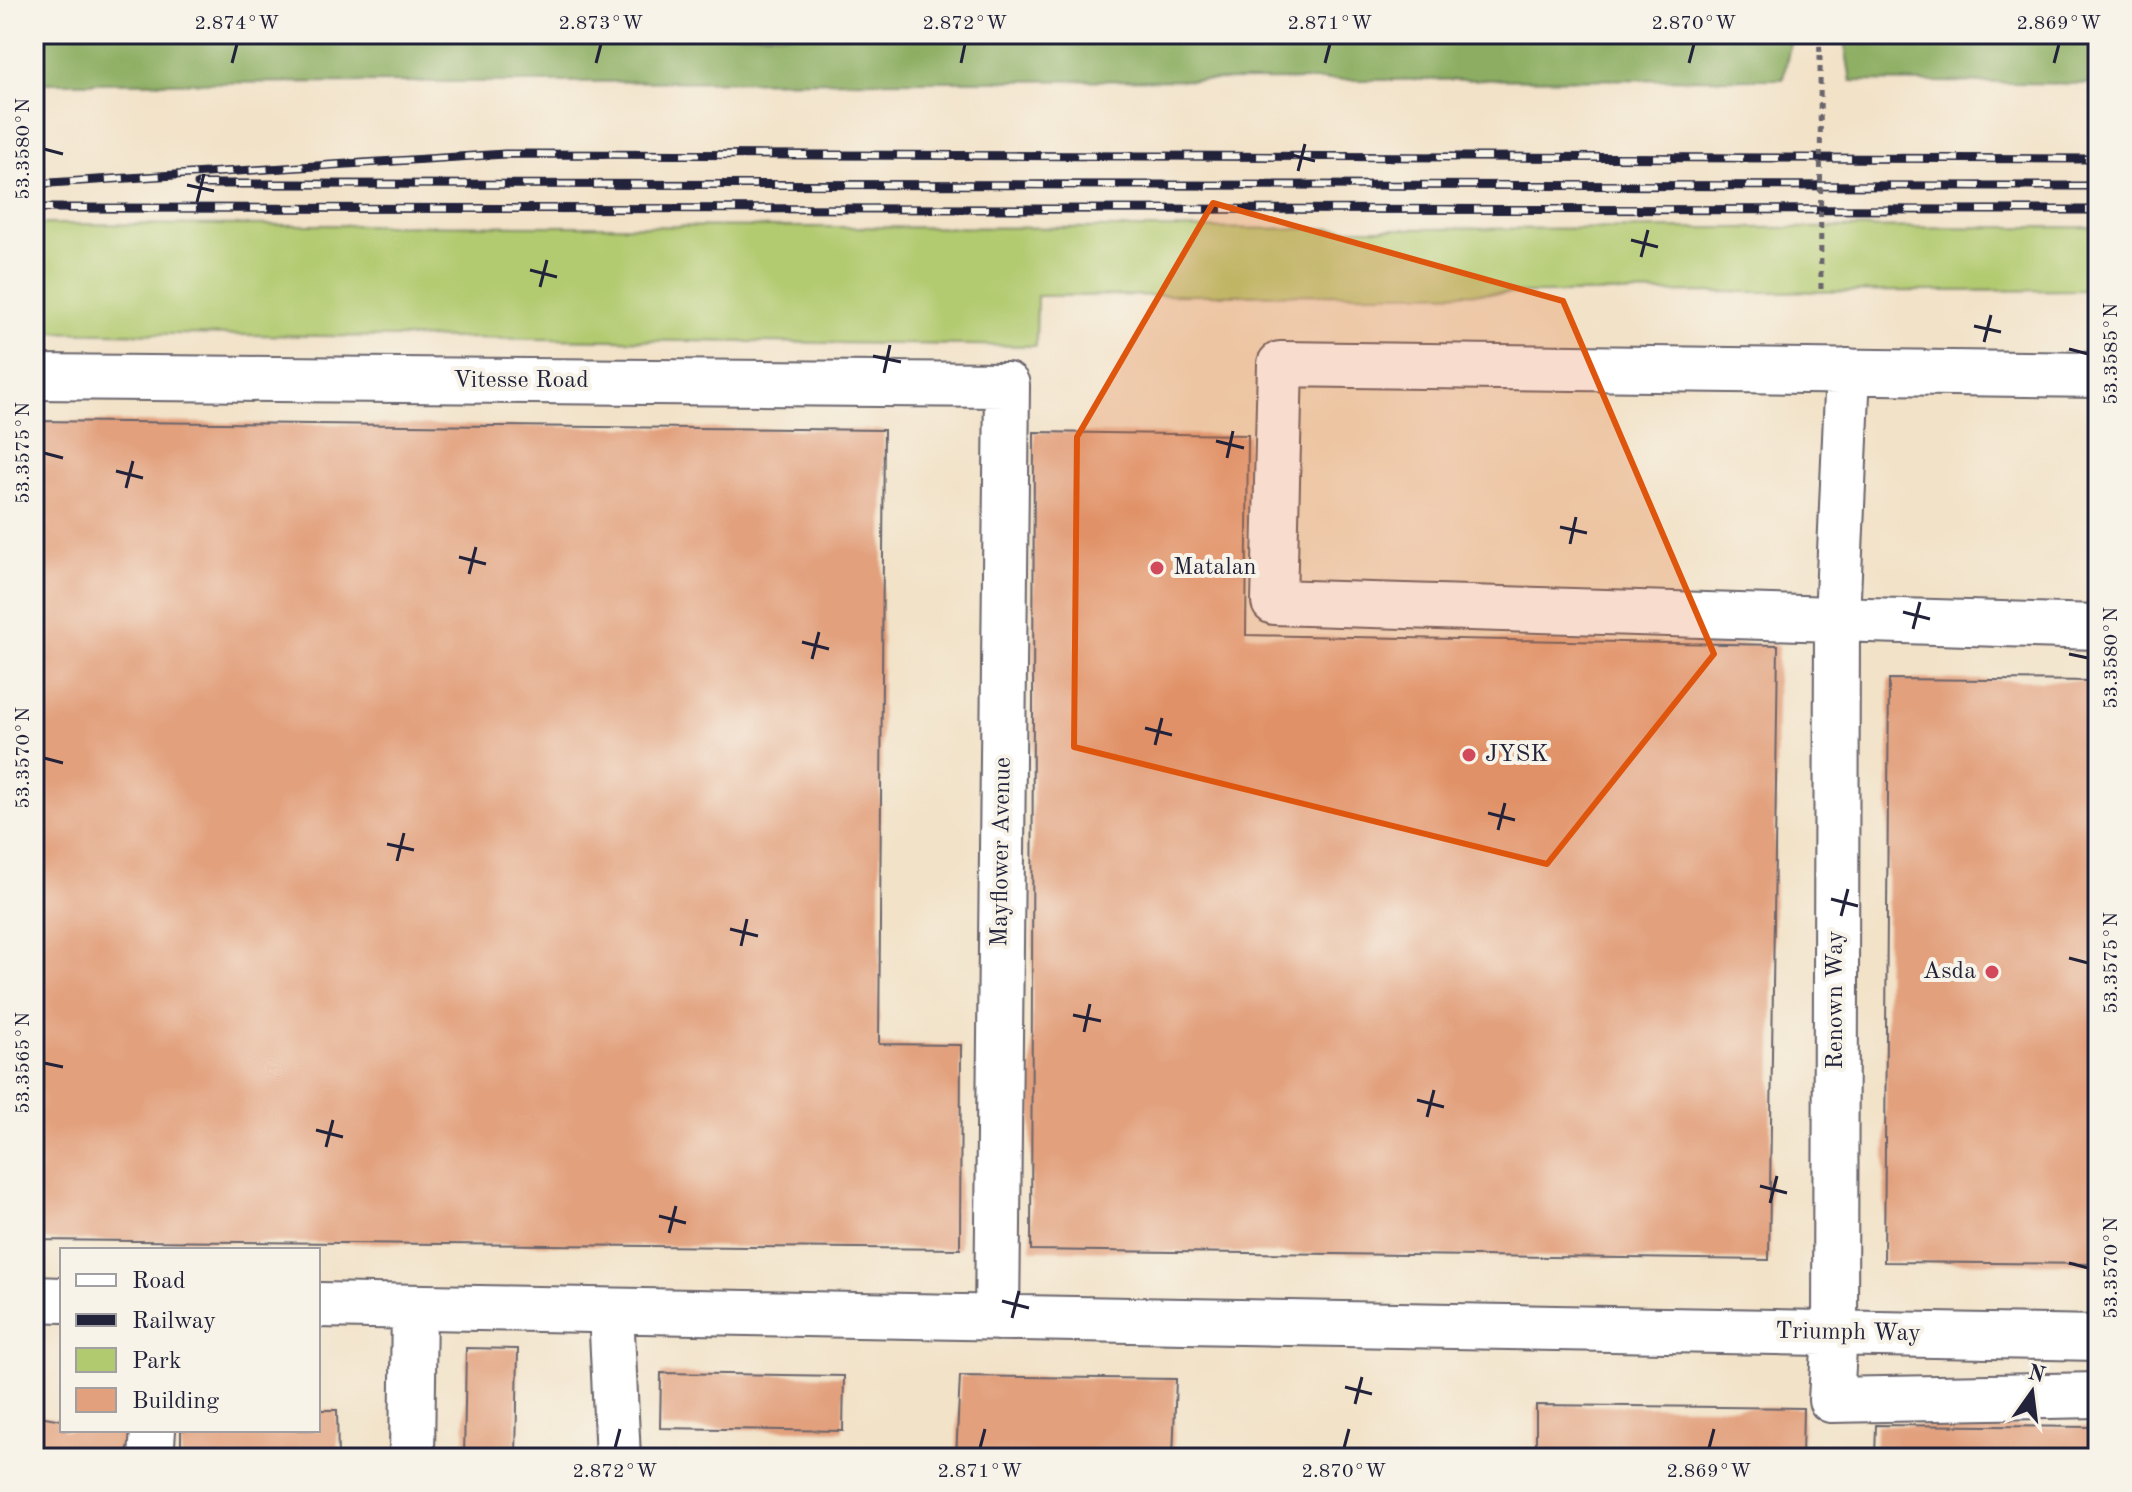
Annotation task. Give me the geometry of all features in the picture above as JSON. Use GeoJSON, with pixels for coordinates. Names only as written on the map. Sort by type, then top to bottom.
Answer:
{"type":"FeatureCollection","features":[{"type":"Feature","properties":{"kind":"street"},"geometry":{"type":"LineString","coordinates":[[2098,375],[1280,364],[1274,602],[2098,627]]}},
{"type":"Feature","properties":{"kind":"street","name":"Renown Way"},"geometry":{"type":"LineString","coordinates":[[1848,371],[1837,619],[1835,1332],[1831,1400],[2098,1395]]}},
{"type":"Feature","properties":{"kind":"street","name":"Vitesse Road"},"geometry":{"type":"LineString","coordinates":[[34,377],[1007,385]]}},
{"type":"Feature","properties":{"kind":"street","name":"Mayflower Avenue"},"geometry":{"type":"LineString","coordinates":[[997,1318],[1007,385]]}},
{"type":"Feature","properties":{"kind":"street"},"geometry":{"type":"LineString","coordinates":[[34,1299],[60,1300]]}},
{"type":"Feature","properties":{"kind":"street","name":"Triumph Way"},"geometry":{"type":"LineString","coordinates":[[320,1305],[2098,1338]]}},
{"type":"Feature","properties":{"kind":"street"},"geometry":{"type":"LineString","coordinates":[[412,1455],[414,1307]]}},
{"type":"Feature","properties":{"kind":"street"},"geometry":{"type":"LineString","coordinates":[[611,1311],[618,1458]]}},
{"type":"Feature","properties":{"kind":"street"},"geometry":{"type":"LineString","coordinates":[[151,1458],[153,1432]]}},
{"type":"Feature","properties":{"kind":"path"},"geometry":{"type":"LineString","coordinates":[[1819,34],[1821,292]]}},
{"type":"Feature","properties":{"kind":"highlighted area"},"geometry":{"type":"Polygon","coordinates":[[[1213,203],[1563,301],[1714,654],[1547,864],[1074,747],[1077,437],[1213,203]]]}},
{"type":"Feature","properties":{"kind":"green space"},"geometry":{"type":"Polygon","coordinates":[[[34,34],[1782,34],[1790,45],[1783,79],[34,83],[34,34]]]}},
{"type":"Feature","properties":{"kind":"green space"},"geometry":{"type":"Polygon","coordinates":[[[1843,34],[2098,34],[2098,84],[1851,81],[1843,34]]]}},
{"type":"Feature","properties":{"kind":"green space"},"geometry":{"type":"Polygon","coordinates":[[[34,224],[1376,229],[2098,227],[2098,290],[1037,296],[1036,346],[34,332],[34,224]]]}},
{"type":"Feature","properties":{"kind":"building"},"geometry":{"type":"Polygon","coordinates":[[[34,421],[884,430],[879,1044],[961,1045],[960,1249],[34,1240],[34,421]]]}},
{"type":"Feature","properties":{"kind":"building"},"geometry":{"type":"Polygon","coordinates":[[[1034,432],[1248,435],[1246,635],[1778,645],[1769,1260],[1031,1250],[1034,432]]]}},
{"type":"Feature","properties":{"kind":"building","name":"Asda"},"geometry":{"type":"Polygon","coordinates":[[[1889,679],[2098,681],[2098,1264],[1884,1262],[1889,679]]]}},
{"type":"Feature","properties":{"kind":"building"},"geometry":{"type":"Polygon","coordinates":[[[466,1348],[518,1349],[516,1458],[464,1458],[466,1348]]]}},
{"type":"Feature","properties":{"kind":"building"},"geometry":{"type":"Polygon","coordinates":[[[661,1373],[844,1376],[843,1431],[660,1428],[661,1373]]]}},
{"type":"Feature","properties":{"kind":"building"},"geometry":{"type":"Polygon","coordinates":[[[960,1376],[1176,1379],[1173,1458],[956,1458],[960,1376]]]}},
{"type":"Feature","properties":{"kind":"building"},"geometry":{"type":"Polygon","coordinates":[[[1536,1405],[1803,1408],[1802,1458],[1536,1458],[1536,1405]]]}},
{"type":"Feature","properties":{"kind":"building"},"geometry":{"type":"Polygon","coordinates":[[[320,1410],[337,1410],[338,1458],[181,1458],[181,1432],[320,1432],[320,1410]]]}},
{"type":"Feature","properties":{"kind":"building"},"geometry":{"type":"Polygon","coordinates":[[[34,1415],[60,1420],[60,1432],[131,1434],[126,1458],[34,1458],[34,1415]]]}},
{"type":"Feature","properties":{"kind":"building"},"geometry":{"type":"Polygon","coordinates":[[[1876,1425],[2091,1427],[2091,1458],[1875,1458],[1876,1425]]]}},
{"type":"Feature","properties":{"kind":"railway"},"geometry":{"type":"LineString","coordinates":[[34,184],[505,154],[2098,159]]}},
{"type":"Feature","properties":{"kind":"railway"},"geometry":{"type":"LineString","coordinates":[[198,184],[2098,186]]}},
{"type":"Feature","properties":{"kind":"railway"},"geometry":{"type":"LineString","coordinates":[[34,208],[2098,210]]}},
{"type":"Feature","properties":{"kind":"place","name":"Matalan"},"geometry":{"type":"Point","coordinates":[1157,568]}},
{"type":"Feature","properties":{"kind":"place","name":"JYSK"},"geometry":{"type":"Point","coordinates":[1469,755]}},
{"type":"Feature","properties":{"kind":"place","name":"Asda"},"geometry":{"type":"Point","coordinates":[1992,972]}}]}
